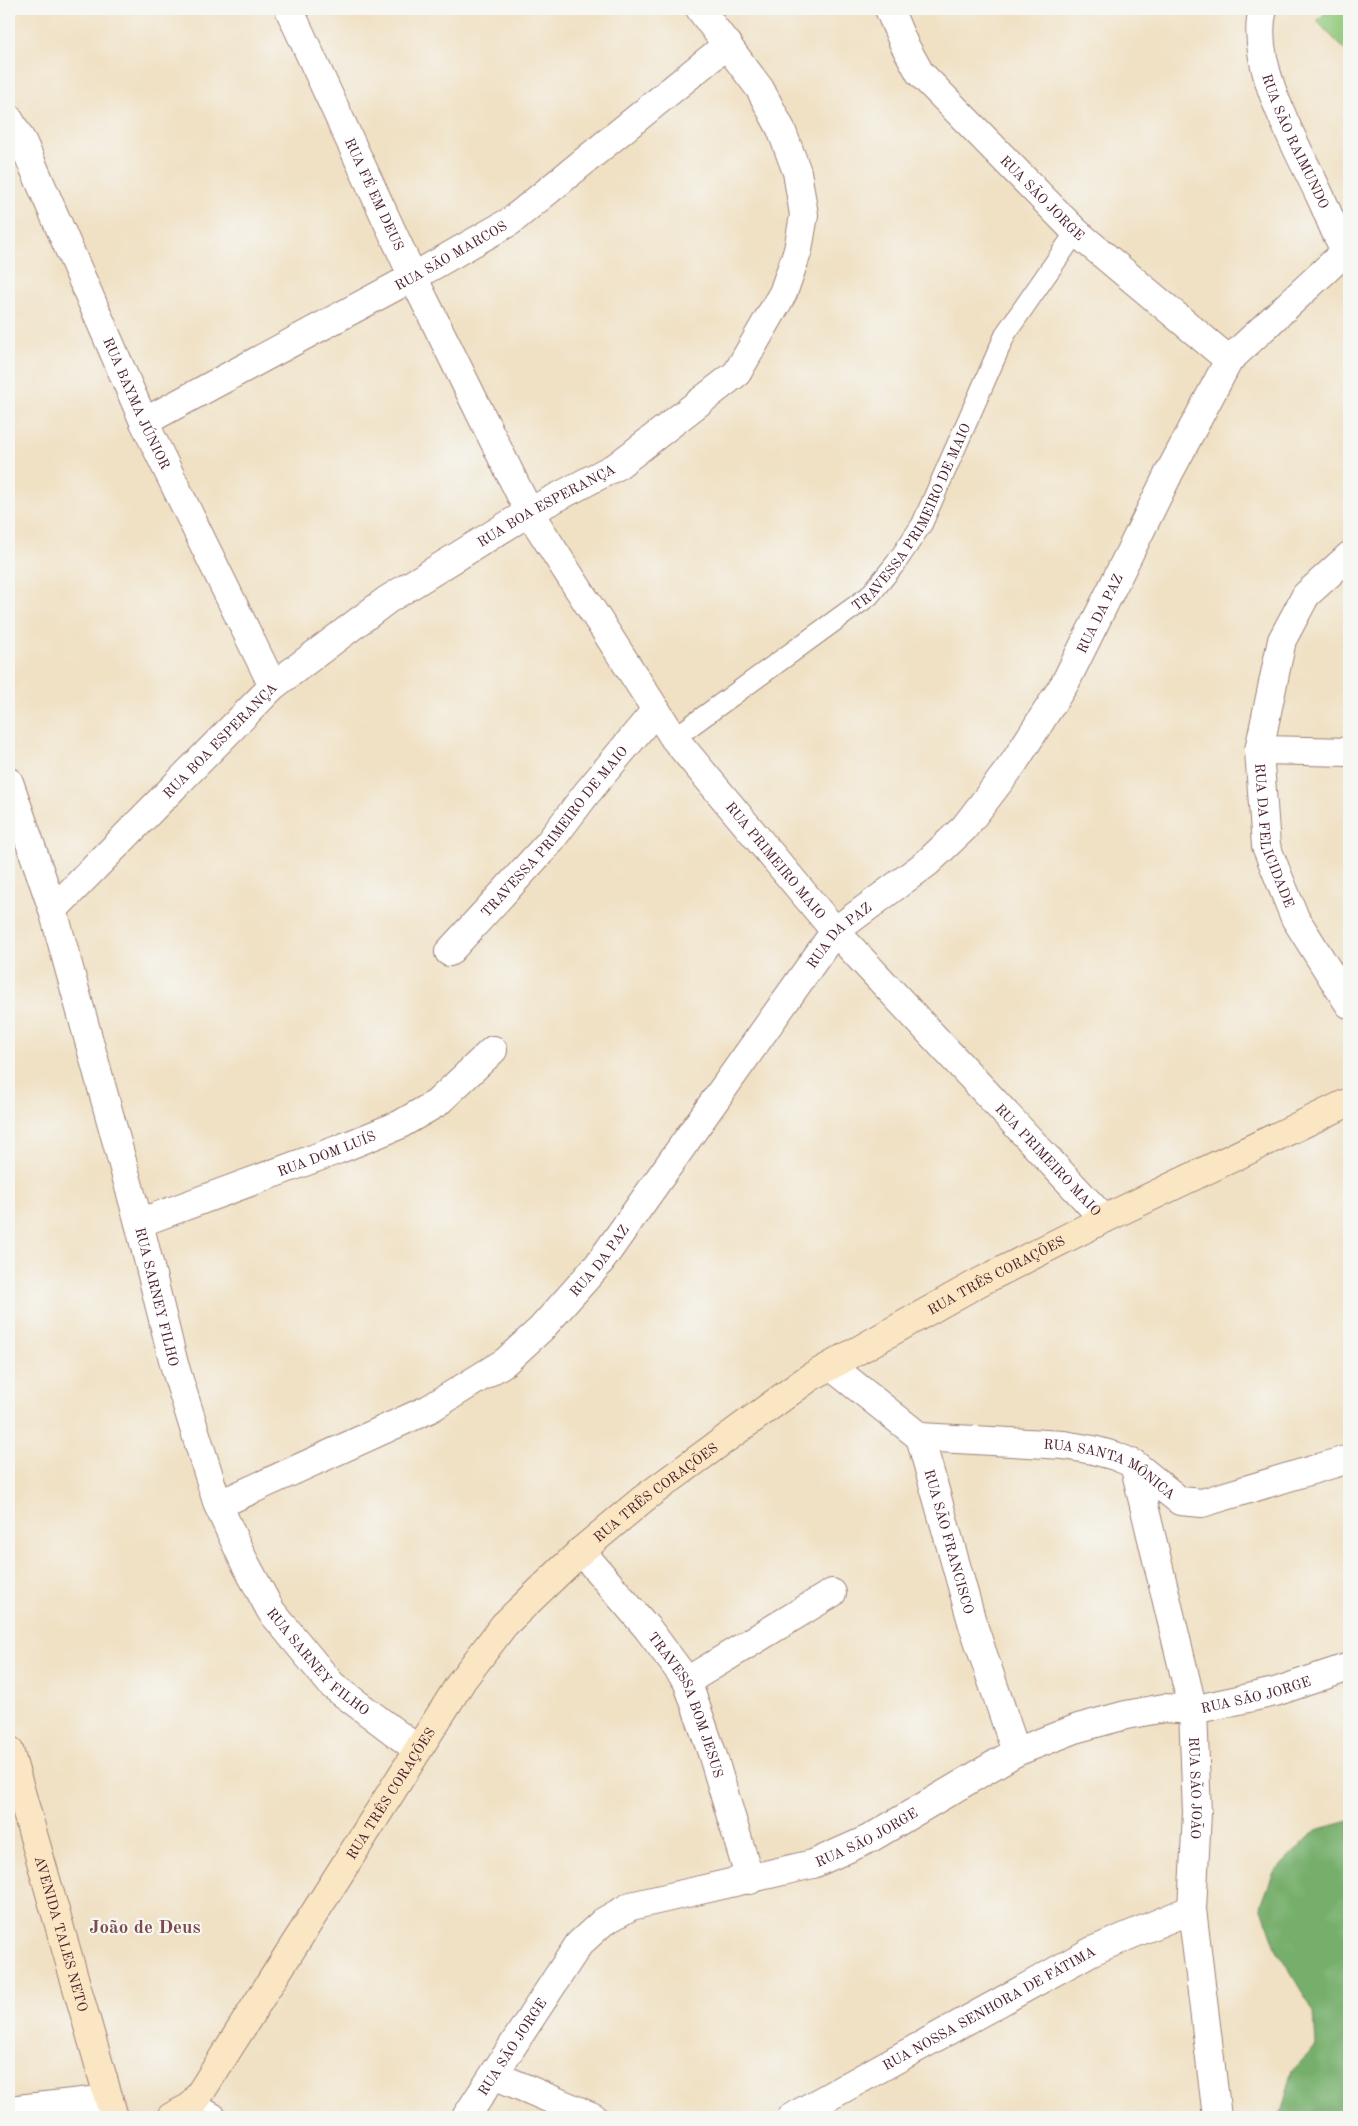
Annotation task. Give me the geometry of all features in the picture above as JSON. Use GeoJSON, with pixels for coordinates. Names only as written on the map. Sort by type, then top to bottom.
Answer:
{"type":"FeatureCollection","features":[{"type":"Feature","properties":{"kind":"street","name":"RUA FÉ EM DEUS"},"geometry":{"type":"LineString","coordinates":[[289,9],[413,277],[529,512]]}},
{"type":"Feature","properties":{"kind":"street","name":"RUA BOA ESPERANÇA"},"geometry":{"type":"LineString","coordinates":[[54,910],[273,686],[387,600],[529,512],[617,466],[737,373],[783,293],[798,250],[804,216],[797,172],[781,129],[764,97],[728,44],[700,9]]}},
{"type":"Feature","properties":{"kind":"street","name":"RUA SÃO JORGE"},"geometry":{"type":"LineString","coordinates":[[888,9],[904,44],[920,72],[1076,232],[1229,360]]}},
{"type":"Feature","properties":{"kind":"street","name":"RUA SÃO RAIMUNDO"},"geometry":{"type":"LineString","coordinates":[[1256,13],[1260,44],[1273,95],[1348,253]]}},
{"type":"Feature","properties":{"kind":"street","name":"RUA SÃO MARCOS"},"geometry":{"type":"LineString","coordinates":[[144,422],[413,277],[511,221],[728,44]]}},
{"type":"Feature","properties":{"kind":"street","name":"RUA BAYMA JÚNIOR"},"geometry":{"type":"LineString","coordinates":[[9,119],[23,144],[144,422],[273,686]]}},
{"type":"Feature","properties":{"kind":"street","name":"RUA DA PAZ"},"geometry":{"type":"LineString","coordinates":[[218,1505],[430,1409],[506,1362],[541,1329],[598,1265],[835,931],[927,864],[964,828],[1013,764],[1065,683],[1169,473],[1229,360],[1348,253]]}},
{"type":"Feature","properties":{"kind":"street","name":"RUA PRIMEIRO MAIO"},"geometry":{"type":"LineString","coordinates":[[529,512],[674,738],[835,931],[1104,1219]]}},
{"type":"Feature","properties":{"kind":"street","name":"RUA DA FELICIDADE"},"geometry":{"type":"LineString","coordinates":[[1349,556],[1306,595],[1282,640],[1259,750],[1266,846],[1295,918],[1349,1004]]}},
{"type":"Feature","properties":{"kind":"street","name":"TRAVESSA PRIMEIRO DE MAIO"},"geometry":{"type":"LineString","coordinates":[[449,952],[548,844],[586,794],[656,710]]}},
{"type":"Feature","properties":{"kind":"street"},"geometry":{"type":"LineString","coordinates":[[1259,750],[1349,752]]}},
{"type":"Feature","properties":{"kind":"street","name":"RUA SARNEY FILHO"},"geometry":{"type":"LineString","coordinates":[[9,782],[54,910],[139,1223],[174,1364],[218,1505],[244,1561],[277,1619],[332,1685],[417,1749]]}},
{"type":"Feature","properties":{"kind":"street","name":"RUA DOM LUÍS"},"geometry":{"type":"LineString","coordinates":[[139,1223],[337,1150],[399,1125],[437,1103],[493,1050]]}},
{"type":"Feature","properties":{"kind":"street","name":"RUA TRÊS CORAÇÕES"},"geometry":{"type":"LineString","coordinates":[[192,2113],[417,1749],[463,1679],[504,1625],[581,1551],[643,1499],[809,1378],[832,1367],[978,1283],[1104,1219],[1349,1102]]}},
{"type":"Feature","properties":{"kind":"street"},"geometry":{"type":"LineString","coordinates":[[832,1367],[920,1437]]}},
{"type":"Feature","properties":{"kind":"street","name":"RUA SANTA MÔNICA"},"geometry":{"type":"LineString","coordinates":[[920,1437],[1064,1445],[1115,1456],[1134,1464],[1180,1501],[1202,1503],[1349,1459]]}},
{"type":"Feature","properties":{"kind":"street","name":"RUA SÃO FRANCISCO"},"geometry":{"type":"LineString","coordinates":[[920,1437],[972,1622],[1016,1752]]}},
{"type":"Feature","properties":{"kind":"street","name":"RUA SÃO JOÃO"},"geometry":{"type":"LineString","coordinates":[[1134,1464],[1193,1710],[1197,1813],[1192,1909],[1217,2117]]}},
{"type":"Feature","properties":{"kind":"street","name":"TRAVESSA BOM JESUS"},"geometry":{"type":"LineString","coordinates":[[581,1551],[648,1629],[687,1681],[712,1753],[750,1880]]}},
{"type":"Feature","properties":{"kind":"street"},"geometry":{"type":"LineString","coordinates":[[687,1681],[832,1593]]}},
{"type":"Feature","properties":{"kind":"street","name":"RUA SÃO JORGE"},"geometry":{"type":"LineString","coordinates":[[466,2117],[579,1944],[604,1922],[631,1906],[814,1864],[869,1839],[1016,1752],[1078,1728],[1126,1715],[1164,1708],[1193,1710],[1275,1692],[1349,1667]]}},
{"type":"Feature","properties":{"kind":"street","name":"AVENIDA TALES NETO"},"geometry":{"type":"LineString","coordinates":[[9,1750],[112,2108]]}},
{"type":"Feature","properties":{"kind":"street","name":"RUA NOSSA SENHORA DE FÁTIMA"},"geometry":{"type":"LineString","coordinates":[[792,2117],[1092,1951],[1192,1909]]}},
{"type":"Feature","properties":{"kind":"street"},"geometry":{"type":"LineString","coordinates":[[494,2075],[593,2117]]}},
{"type":"Feature","properties":{"kind":"street"},"geometry":{"type":"LineString","coordinates":[[9,2110],[112,2108]]}},
{"type":"Feature","properties":{"kind":"lane","name":"TRAVESSA PRIMEIRO DE MAIO"},"geometry":{"type":"LineString","coordinates":[[674,738],[869,596],[896,563],[922,524],[1006,334],[1076,232]]}},
{"type":"Feature","properties":{"kind":"green space"},"geometry":{"type":"Polygon","coordinates":[[[1329,9],[1349,9],[1349,54],[1317,21],[1329,9]]]}},
{"type":"Feature","properties":{"kind":"green space"},"geometry":{"type":"Polygon","coordinates":[[[1349,1821],[1349,2117],[1280,2117],[1293,2070],[1316,2046],[1314,2012],[1277,1950],[1261,1906],[1273,1874],[1316,1830],[1349,1821]]]}},
{"type":"Feature","properties":{"kind":"district","name":"João de Deus"},"geometry":{"type":"Point","coordinates":[145,1926]}}]}
